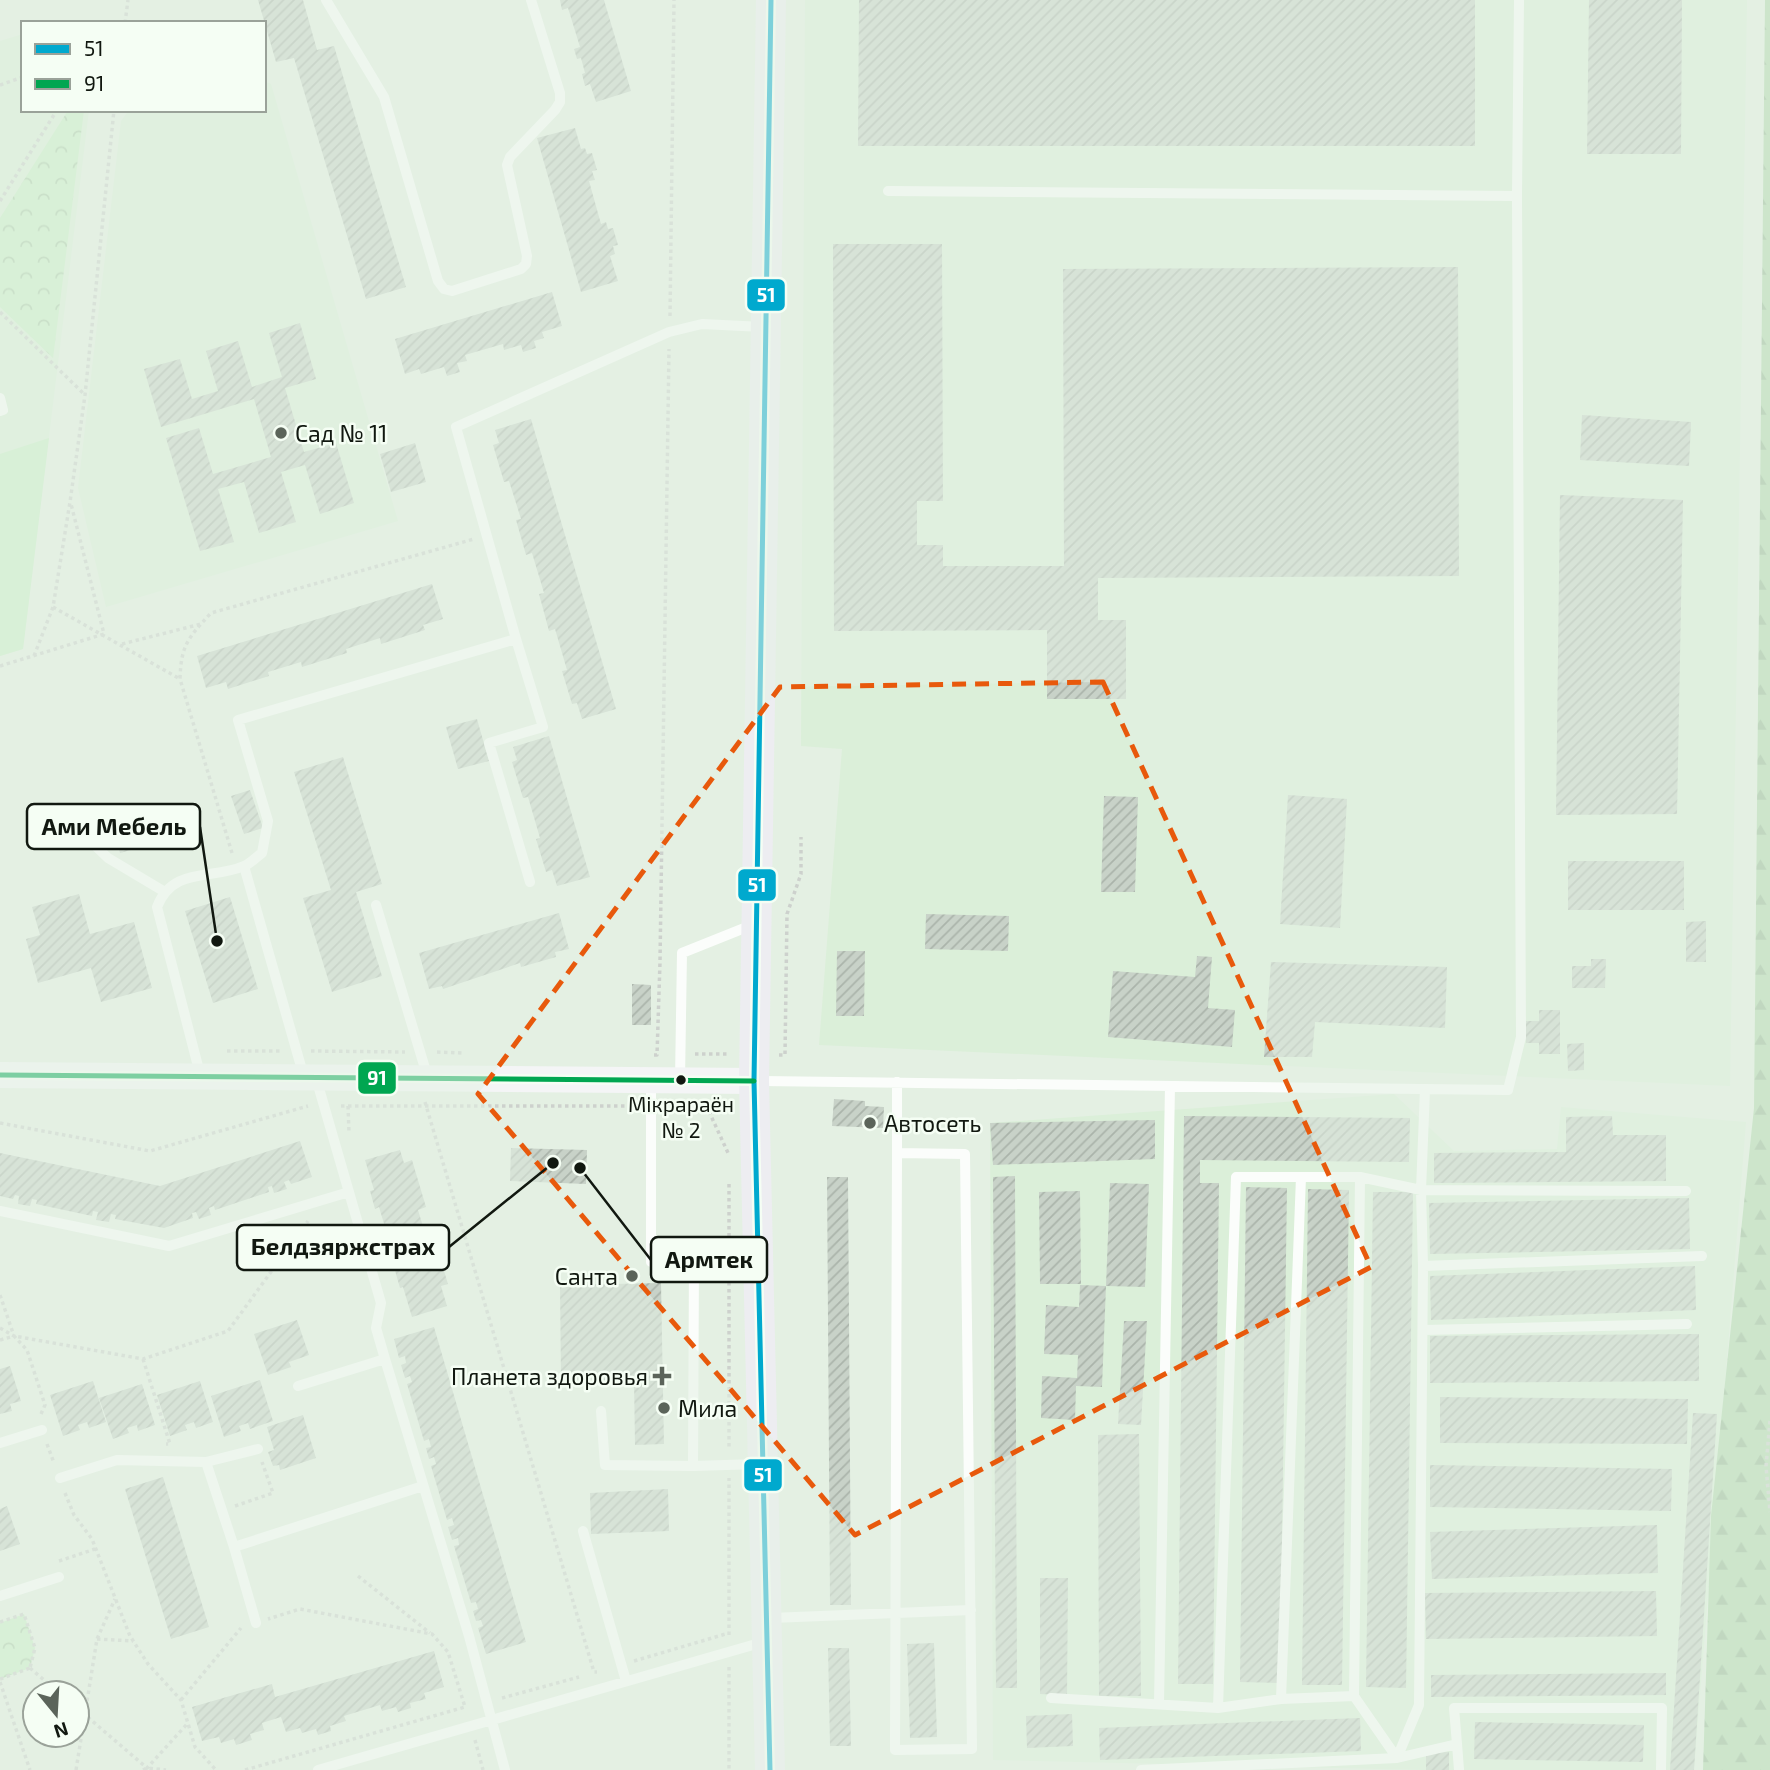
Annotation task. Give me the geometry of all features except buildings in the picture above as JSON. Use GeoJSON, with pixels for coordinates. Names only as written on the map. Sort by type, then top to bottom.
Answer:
{"type":"FeatureCollection","features":[{"type":"Feature","properties":{"kind":"main road"},"geometry":{"type":"LineString","coordinates":[[770,1770],[754,1081],[771,0]]}},
{"type":"Feature","properties":{"kind":"main road"},"geometry":{"type":"LineString","coordinates":[[0,1075],[198,1063],[310,1077],[428,1079],[647,1067],[680,1080],[754,1081]]}},
{"type":"Feature","properties":{"kind":"lane"},"geometry":{"type":"LineString","coordinates":[[326,0],[384,97],[438,281],[444,289],[452,291],[521,269],[526,264],[527,256],[507,165],[510,157],[560,102],[560,93],[531,0]]}},
{"type":"Feature","properties":{"kind":"lane"},"geometry":{"type":"LineString","coordinates":[[754,1081],[1508,1090],[1521,1037],[1517,196],[1519,0]]}},
{"type":"Feature","properties":{"kind":"lane"},"geometry":{"type":"LineString","coordinates":[[888,191],[1517,196]]}},
{"type":"Feature","properties":{"kind":"lane"},"geometry":{"type":"LineString","coordinates":[[530,882],[489,743],[543,727],[456,427],[669,332],[702,324],[767,327]]}},
{"type":"Feature","properties":{"kind":"lane"},"geometry":{"type":"LineString","coordinates":[[0,398],[4,410],[0,411]]}},
{"type":"Feature","properties":{"kind":"lane"},"geometry":{"type":"LineString","coordinates":[[198,1063],[157,907],[165,892],[181,880],[240,867],[262,853],[268,821],[238,720],[516,639]]}},
{"type":"Feature","properties":{"kind":"lane"},"geometry":{"type":"LineString","coordinates":[[55,807],[108,858],[165,892]]}},
{"type":"Feature","properties":{"kind":"lane"},"geometry":{"type":"LineString","coordinates":[[240,867],[297,1051],[324,1106],[381,1303],[376,1328],[505,1770]]}},
{"type":"Feature","properties":{"kind":"lane"},"geometry":{"type":"LineString","coordinates":[[376,905],[428,1079]]}},
{"type":"Feature","properties":{"kind":"lane"},"geometry":{"type":"LineString","coordinates":[[680,1080],[682,953],[756,924]]}},
{"type":"Feature","properties":{"kind":"lane"},"geometry":{"type":"LineString","coordinates":[[647,1067],[651,1106],[651,1262],[694,1261],[694,1466]]}},
{"type":"Feature","properties":{"kind":"lane"},"geometry":{"type":"LineString","coordinates":[[897,1083],[895,1750],[972,1749],[965,1154],[897,1153]]}},
{"type":"Feature","properties":{"kind":"lane"},"geometry":{"type":"LineString","coordinates":[[1159,1704],[1170,1086]]}},
{"type":"Feature","properties":{"kind":"lane"},"geometry":{"type":"LineString","coordinates":[[1397,1758],[1419,1705],[1423,1329],[1421,1189],[1425,1089]]}},
{"type":"Feature","properties":{"kind":"lane"},"geometry":{"type":"LineString","coordinates":[[1218,1708],[1236,1177],[1360,1177],[1421,1189],[1686,1191]]}},
{"type":"Feature","properties":{"kind":"lane"},"geometry":{"type":"LineString","coordinates":[[1282,1699],[1301,1177]]}},
{"type":"Feature","properties":{"kind":"lane"},"geometry":{"type":"LineString","coordinates":[[1360,1177],[1354,1696],[1397,1758]]}},
{"type":"Feature","properties":{"kind":"lane"},"geometry":{"type":"LineString","coordinates":[[0,1211],[169,1246],[349,1192]]}},
{"type":"Feature","properties":{"kind":"lane"},"geometry":{"type":"LineString","coordinates":[[1423,1266],[1703,1256]]}},
{"type":"Feature","properties":{"kind":"lane"},"geometry":{"type":"LineString","coordinates":[[1423,1329],[1687,1324]]}},
{"type":"Feature","properties":{"kind":"lane"},"geometry":{"type":"LineString","coordinates":[[298,1386],[385,1359]]}},
{"type":"Feature","properties":{"kind":"lane"},"geometry":{"type":"LineString","coordinates":[[601,1411],[604,1465],[763,1464]]}},
{"type":"Feature","properties":{"kind":"lane"},"geometry":{"type":"LineString","coordinates":[[0,1443],[42,1430]]}},
{"type":"Feature","properties":{"kind":"lane"},"geometry":{"type":"LineString","coordinates":[[60,1478],[117,1460],[206,1462],[258,1449]]}},
{"type":"Feature","properties":{"kind":"lane"},"geometry":{"type":"LineString","coordinates":[[206,1462],[257,1623]]}},
{"type":"Feature","properties":{"kind":"lane"},"geometry":{"type":"LineString","coordinates":[[234,1547],[423,1486]]}},
{"type":"Feature","properties":{"kind":"lane"},"geometry":{"type":"LineString","coordinates":[[583,1531],[626,1681]]}},
{"type":"Feature","properties":{"kind":"lane"},"geometry":{"type":"LineString","coordinates":[[0,1596],[59,1577]]}},
{"type":"Feature","properties":{"kind":"lane"},"geometry":{"type":"LineString","coordinates":[[318,1770],[626,1681],[767,1630],[894,1613],[971,1611]]}},
{"type":"Feature","properties":{"kind":"lane"},"geometry":{"type":"LineString","coordinates":[[1051,1698],[1218,1708],[1282,1699],[1354,1696]]}},
{"type":"Feature","properties":{"kind":"lane"},"geometry":{"type":"LineString","coordinates":[[1460,1770],[1454,1708],[1662,1708],[1661,1770]]}},
{"type":"Feature","properties":{"kind":"lane"},"geometry":{"type":"LineString","coordinates":[[1141,1770],[1397,1758],[1457,1744]]}},
{"type":"Feature","properties":{"kind":"path"},"geometry":{"type":"LineString","coordinates":[[125,21],[128,0]]}},
{"type":"Feature","properties":{"kind":"path"},"geometry":{"type":"LineString","coordinates":[[647,1067],[657,1055],[658,1042],[674,0]]}},
{"type":"Feature","properties":{"kind":"path"},"geometry":{"type":"LineString","coordinates":[[0,85],[21,79]]}},
{"type":"Feature","properties":{"kind":"path"},"geometry":{"type":"LineString","coordinates":[[0,201],[56,112]]}},
{"type":"Feature","properties":{"kind":"path"},"geometry":{"type":"LineString","coordinates":[[34,656],[53,607],[70,502],[85,395],[114,112]]}},
{"type":"Feature","properties":{"kind":"path"},"geometry":{"type":"LineString","coordinates":[[0,312],[85,395]]}},
{"type":"Feature","properties":{"kind":"path"},"geometry":{"type":"LineString","coordinates":[[70,502],[104,634]]}},
{"type":"Feature","properties":{"kind":"path"},"geometry":{"type":"LineString","coordinates":[[240,867],[180,679],[181,656],[190,635],[211,613],[486,536]]}},
{"type":"Feature","properties":{"kind":"path"},"geometry":{"type":"LineString","coordinates":[[53,607],[180,679]]}},
{"type":"Feature","properties":{"kind":"path"},"geometry":{"type":"LineString","coordinates":[[122,645],[201,624]]}},
{"type":"Feature","properties":{"kind":"path"},"geometry":{"type":"LineString","coordinates":[[0,666],[104,634]]}},
{"type":"Feature","properties":{"kind":"path"},"geometry":{"type":"LineString","coordinates":[[785,1055],[787,914],[801,874],[801,837]]}},
{"type":"Feature","properties":{"kind":"path"},"geometry":{"type":"LineString","coordinates":[[198,1063],[297,1051],[476,1053]]}},
{"type":"Feature","properties":{"kind":"path"},"geometry":{"type":"LineString","coordinates":[[428,1079],[425,1106],[594,1672],[729,1633],[729,1487]]}},
{"type":"Feature","properties":{"kind":"path"},"geometry":{"type":"LineString","coordinates":[[0,1123],[150,1152],[306,1106],[651,1106]]}},
{"type":"Feature","properties":{"kind":"path"},"geometry":{"type":"LineString","coordinates":[[348,1106],[349,1135]]}},
{"type":"Feature","properties":{"kind":"path"},"geometry":{"type":"LineString","coordinates":[[706,1107],[729,1155]]}},
{"type":"Feature","properties":{"kind":"path"},"geometry":{"type":"LineString","coordinates":[[729,1183],[729,1444]]}},
{"type":"Feature","properties":{"kind":"path"},"geometry":{"type":"LineString","coordinates":[[0,1295],[14,1336]]}},
{"type":"Feature","properties":{"kind":"path"},"geometry":{"type":"LineString","coordinates":[[0,1328],[14,1336],[27,1350],[45,1405],[38,1420],[74,1515],[92,1539],[133,1641],[148,1664],[181,1700],[195,1747],[216,1770]]}},
{"type":"Feature","properties":{"kind":"path"},"geometry":{"type":"LineString","coordinates":[[0,1340],[14,1336],[143,1359],[176,1348]]}},
{"type":"Feature","properties":{"kind":"path"},"geometry":{"type":"LineString","coordinates":[[143,1359],[170,1444],[158,1445]]}},
{"type":"Feature","properties":{"kind":"path"},"geometry":{"type":"LineString","coordinates":[[1770,1421],[1766,1466],[1770,1512]]}},
{"type":"Feature","properties":{"kind":"path"},"geometry":{"type":"LineString","coordinates":[[55,1465],[65,1461]]}},
{"type":"Feature","properties":{"kind":"path"},"geometry":{"type":"LineString","coordinates":[[245,1770],[465,1707],[448,1652],[432,1634],[358,1576]]}},
{"type":"Feature","properties":{"kind":"path"},"geometry":{"type":"LineString","coordinates":[[91,1679],[97,1639],[115,1598]]}},
{"type":"Feature","properties":{"kind":"path"},"geometry":{"type":"LineString","coordinates":[[300,1609],[432,1634]]}},
{"type":"Feature","properties":{"kind":"path"},"geometry":{"type":"LineString","coordinates":[[0,1622],[24,1614],[36,1648],[30,1668]]}},
{"type":"Feature","properties":{"kind":"path"},"geometry":{"type":"LineString","coordinates":[[181,1700],[242,1627]]}},
{"type":"Feature","properties":{"kind":"path"},"geometry":{"type":"LineString","coordinates":[[97,1639],[133,1641]]}},
{"type":"Feature","properties":{"kind":"path"},"geometry":{"type":"LineString","coordinates":[[729,1665],[729,1770]]}},
{"type":"Feature","properties":{"kind":"path"},"geometry":{"type":"LineString","coordinates":[[30,1668],[0,1680],[30,1770]]}},
{"type":"Feature","properties":{"kind":"path"},"geometry":{"type":"LineString","coordinates":[[30,1668],[43,1679]]}},
{"type":"Feature","properties":{"kind":"path"},"geometry":{"type":"LineString","coordinates":[[495,1700],[582,1676]]}},
{"type":"Feature","properties":{"kind":"path"},"geometry":{"type":"LineString","coordinates":[[91,1720],[145,1769],[166,1770]]}},
{"type":"Feature","properties":{"kind":"path"},"geometry":{"type":"LineString","coordinates":[[145,1769],[188,1723]]}},
{"type":"Feature","properties":{"kind":"path"},"geometry":{"type":"LineString","coordinates":[[76,1770],[79,1749]]}},
{"type":"Feature","properties":{"kind":"highlighted area"},"geometry":{"type":"Polygon","coordinates":[[[1103,682],[1371,1267],[855,1535],[478,1094],[780,687],[1103,682]]]}},
{"type":"Feature","properties":{"kind":"shaded area"},"geometry":{"type":"Polygon","coordinates":[[[805,0],[1747,0],[1730,1086],[819,1045],[842,749],[801,746],[805,0]]]}},
{"type":"Feature","properties":{"kind":"shaded area"},"geometry":{"type":"Polygon","coordinates":[[[21,35],[21,112],[89,112],[23,649],[0,656],[0,41],[21,35]]]}},
{"type":"Feature","properties":{"kind":"shaded area"},"geometry":{"type":"Polygon","coordinates":[[[266,82],[271,84],[398,521],[106,607],[78,488],[121,121],[128,112],[266,112],[266,82]]]}},
{"type":"Feature","properties":{"kind":"shaded area"},"geometry":{"type":"Polygon","coordinates":[[[1394,1094],[1454,1151],[1557,1149],[1561,1107],[1746,1122],[1694,1770],[1426,1770],[993,1760],[990,1123],[1394,1094]]]}},
{"type":"Feature","properties":{"kind":"green space"},"geometry":{"type":"Polygon","coordinates":[[[1765,0],[1770,0],[1770,1770],[1703,1770],[1711,1516],[1754,1108],[1765,0]]]}},
{"type":"Feature","properties":{"kind":"green space"},"geometry":{"type":"Polygon","coordinates":[[[67,112],[84,112],[53,358],[0,307],[0,218],[67,112]]]}},
{"type":"Feature","properties":{"kind":"green space"},"geometry":{"type":"Polygon","coordinates":[[[49,438],[23,649],[0,656],[0,454],[49,438]]]}},
{"type":"Feature","properties":{"kind":"green space"},"geometry":{"type":"Polygon","coordinates":[[[24,1614],[35,1648],[30,1668],[0,1679],[0,1623],[24,1614]]]}},
{"type":"Feature","properties":{"kind":"transit line","name":"51"},"geometry":{"type":"LineString","coordinates":[[770,1770],[754,1081],[771,0]]}},
{"type":"Feature","properties":{"kind":"transit line","name":"91"},"geometry":{"type":"LineString","coordinates":[[0,1075],[754,1081]]}},
{"type":"Feature","properties":{"kind":"place","name":"Сад № 11"},"geometry":{"type":"Point","coordinates":[281,433]}},
{"type":"Feature","properties":{"kind":"place","name":"Ами Мебель"},"geometry":{"type":"Point","coordinates":[217,941]}},
{"type":"Feature","properties":{"kind":"place","name":"Мікрараён № 2"},"geometry":{"type":"Point","coordinates":[681,1080]}},
{"type":"Feature","properties":{"kind":"place","name":"Автосеть"},"geometry":{"type":"Point","coordinates":[870,1123]}},
{"type":"Feature","properties":{"kind":"place","name":"Белдзяржстрах"},"geometry":{"type":"Point","coordinates":[553,1163]}},
{"type":"Feature","properties":{"kind":"place","name":"Армтек"},"geometry":{"type":"Point","coordinates":[580,1168]}},
{"type":"Feature","properties":{"kind":"place","name":"Санта"},"geometry":{"type":"Point","coordinates":[632,1276]}},
{"type":"Feature","properties":{"kind":"place","name":"Планета здоровья"},"geometry":{"type":"Point","coordinates":[662,1376]}},
{"type":"Feature","properties":{"kind":"place","name":"Мила"},"geometry":{"type":"Point","coordinates":[664,1408]}}]}
